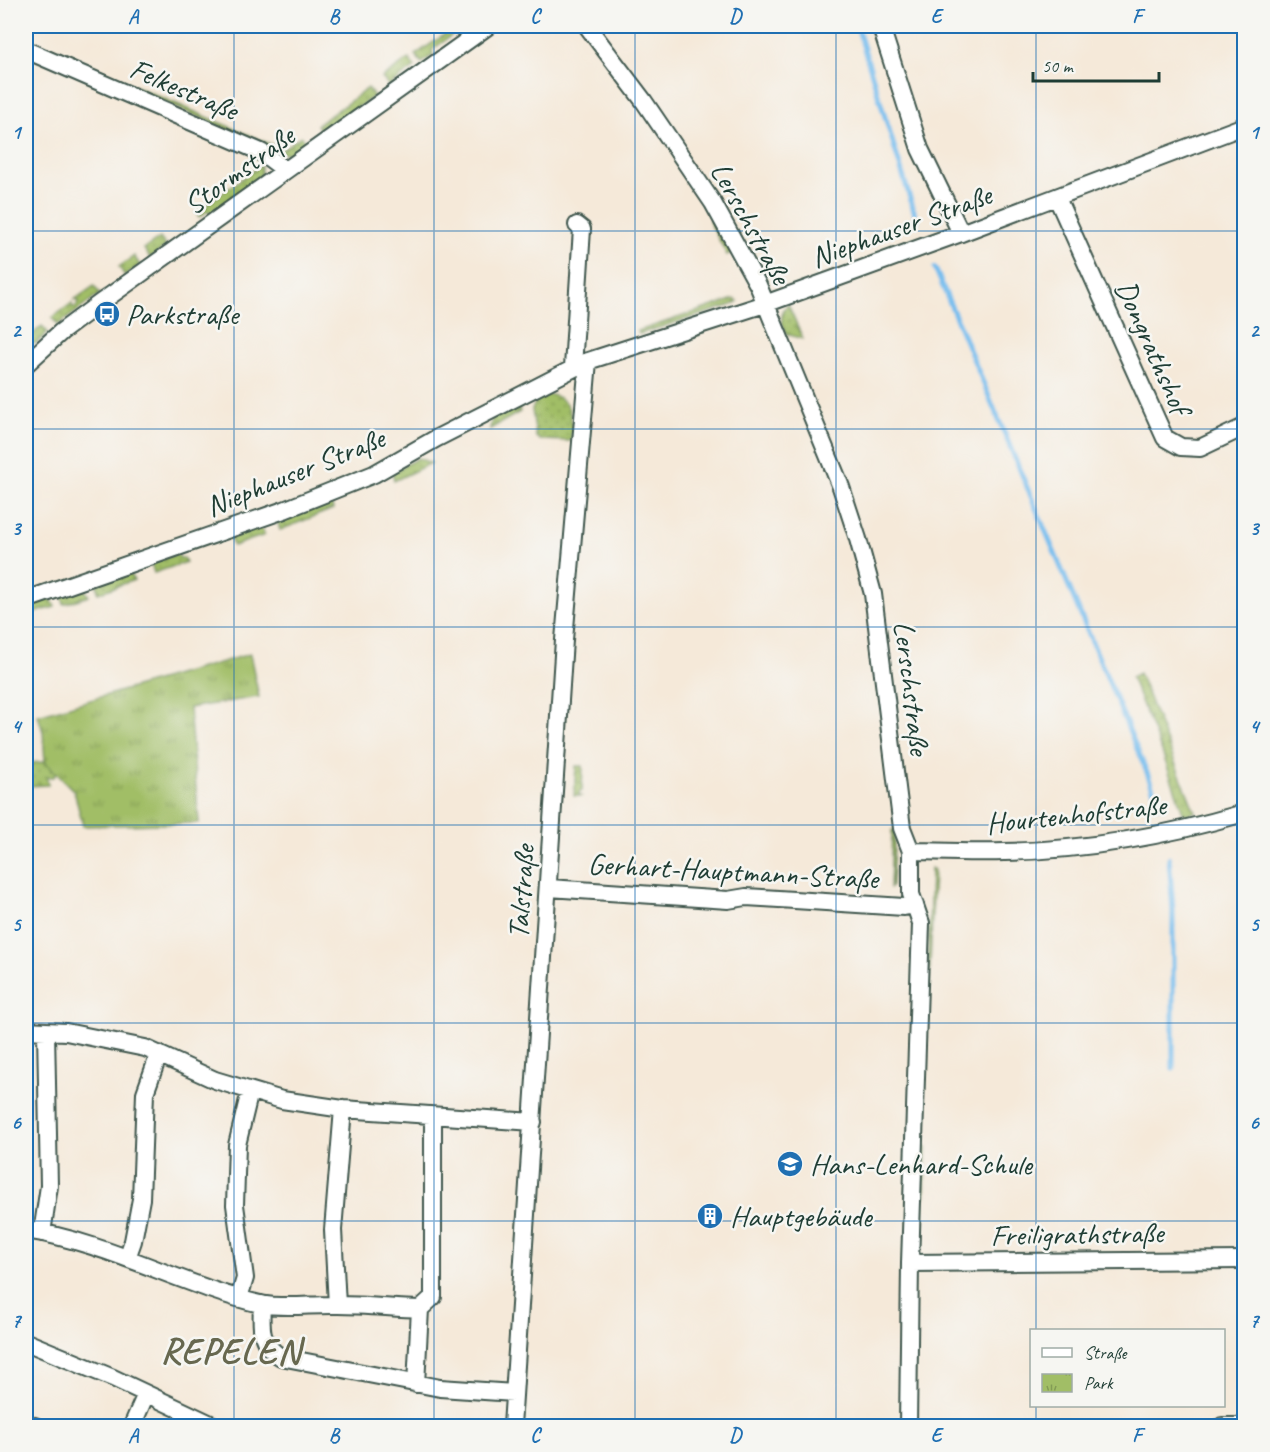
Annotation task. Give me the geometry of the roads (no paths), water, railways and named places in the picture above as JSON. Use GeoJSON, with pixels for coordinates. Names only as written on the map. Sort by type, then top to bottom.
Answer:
{"type":"FeatureCollection","features":[{"type":"Feature","properties":{"kind":"street","name":"Stormstraße"},"geometry":{"type":"LineString","coordinates":[[26,364],[62,332],[488,26]]}},
{"type":"Feature","properties":{"kind":"street","name":"Lerschstraße"},"geometry":{"type":"LineString","coordinates":[[587,26],[643,100],[713,203],[758,285],[841,487],[873,594],[902,828],[911,851],[911,894],[921,923],[910,1263],[908,1426]]}},
{"type":"Feature","properties":{"kind":"street"},"geometry":{"type":"LineString","coordinates":[[881,27],[921,149],[961,233]]}},
{"type":"Feature","properties":{"kind":"street","name":"Felkestraße"},"geometry":{"type":"LineString","coordinates":[[26,50],[261,152],[285,170]]}},
{"type":"Feature","properties":{"kind":"street","name":"Niephauser Straße"},"geometry":{"type":"LineString","coordinates":[[26,600],[284,510],[374,474],[437,438],[580,364],[765,304],[1057,198],[1245,126]]}},
{"type":"Feature","properties":{"kind":"street","name":"Dongrathshof"},"geometry":{"type":"LineString","coordinates":[[1057,198],[1165,438],[1181,447],[1200,448],[1245,427]]}},
{"type":"Feature","properties":{"kind":"street"},"geometry":{"type":"LineString","coordinates":[[577,225],[582,230],[580,364]]}},
{"type":"Feature","properties":{"kind":"street","name":"Talstraße"},"geometry":{"type":"LineString","coordinates":[[512,1426],[549,888],[580,364]]}},
{"type":"Feature","properties":{"kind":"street","name":"Hourtenhofstraße"},"geometry":{"type":"LineString","coordinates":[[911,851],[1004,852],[1114,842],[1163,834],[1245,813]]}},
{"type":"Feature","properties":{"kind":"street","name":"Gerhart-Hauptmann-Straße"},"geometry":{"type":"LineString","coordinates":[[549,888],[728,900],[746,897],[903,907],[915,905]]}},
{"type":"Feature","properties":{"kind":"street"},"geometry":{"type":"LineString","coordinates":[[26,1030],[105,1039],[145,1048],[215,1080],[282,1100],[343,1109],[533,1122]]}},
{"type":"Feature","properties":{"kind":"street"},"geometry":{"type":"LineString","coordinates":[[46,1031],[49,1186],[34,1232],[127,1258],[204,1288],[262,1304],[420,1309]]}},
{"type":"Feature","properties":{"kind":"street"},"geometry":{"type":"LineString","coordinates":[[127,1258],[133,1241],[141,1199],[144,1093],[159,1054]]}},
{"type":"Feature","properties":{"kind":"street"},"geometry":{"type":"LineString","coordinates":[[239,1298],[245,1278],[234,1205],[237,1144],[250,1091]]}},
{"type":"Feature","properties":{"kind":"street"},"geometry":{"type":"LineString","coordinates":[[337,1305],[333,1230],[343,1109]]}},
{"type":"Feature","properties":{"kind":"street"},"geometry":{"type":"LineString","coordinates":[[416,1384],[420,1309],[433,1297],[433,1116]]}},
{"type":"Feature","properties":{"kind":"street","name":"Freiligrathstraße"},"geometry":{"type":"LineString","coordinates":[[910,1263],[1245,1260]]}},
{"type":"Feature","properties":{"kind":"street"},"geometry":{"type":"LineString","coordinates":[[262,1304],[263,1340],[270,1350],[281,1357],[440,1388],[514,1393]]}},
{"type":"Feature","properties":{"kind":"street"},"geometry":{"type":"LineString","coordinates":[[26,1342],[215,1426]]}},
{"type":"Feature","properties":{"kind":"street"},"geometry":{"type":"LineString","coordinates":[[132,1426],[146,1394]]}},
{"type":"Feature","properties":{"kind":"street"},"geometry":{"type":"LineString","coordinates":[[26,1425],[35,1426]]}},
{"type":"Feature","properties":{"kind":"street"},"geometry":{"type":"LineString","coordinates":[[1222,1426],[1245,1426]]}},
{"type":"Feature","properties":{"kind":"waterway"},"geometry":{"type":"LineString","coordinates":[[857,26],[917,221]]}},
{"type":"Feature","properties":{"kind":"waterway"},"geometry":{"type":"LineString","coordinates":[[935,268],[1159,806]]}},
{"type":"Feature","properties":{"kind":"waterway"},"geometry":{"type":"LineString","coordinates":[[1169,858],[1173,910],[1173,1069]]}},
{"type":"Feature","properties":{"kind":"place","name":"Parkstraße"},"geometry":{"type":"Point","coordinates":[107,314]}},
{"type":"Feature","properties":{"kind":"place","name":"Hans-Lenhard-Schule"},"geometry":{"type":"Point","coordinates":[790,1164]}},
{"type":"Feature","properties":{"kind":"place","name":"Hauptgebäude"},"geometry":{"type":"Point","coordinates":[710,1216]}},
{"type":"Feature","properties":{"kind":"district","name":"REPELEN"},"geometry":{"type":"Point","coordinates":[231,1350]}}]}
